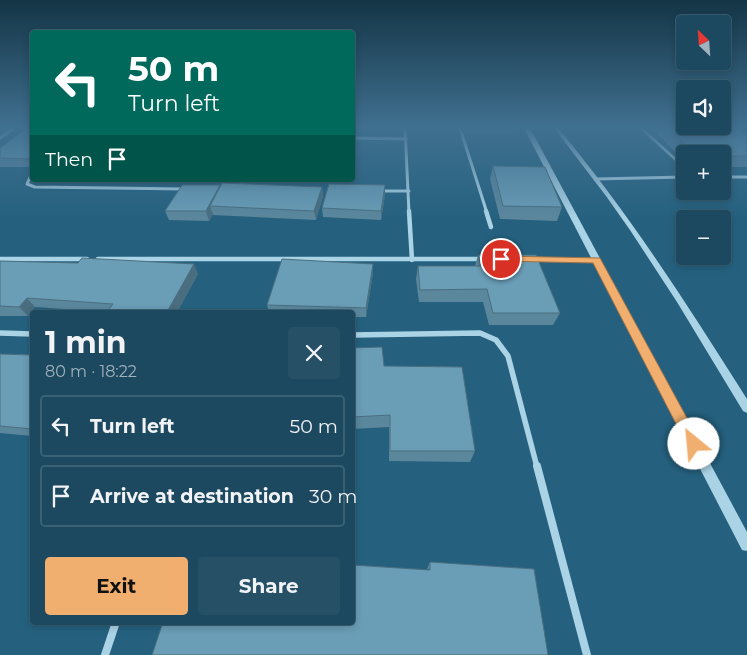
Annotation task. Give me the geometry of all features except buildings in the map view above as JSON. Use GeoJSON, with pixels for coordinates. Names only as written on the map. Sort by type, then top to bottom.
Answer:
{"type":"FeatureCollection","features":[{"type":"Feature","properties":{"kind":"street"},"geometry":{"type":"LineString","coordinates":[[407,159],[412,260]]}},
{"type":"Feature","properties":{"kind":"street"},"geometry":{"type":"LineString","coordinates":[[469,159],[490,227]]}},
{"type":"Feature","properties":{"kind":"street"},"geometry":{"type":"LineString","coordinates":[[543,159],[747,545]]}},
{"type":"Feature","properties":{"kind":"street"},"geometry":{"type":"LineString","coordinates":[[579,159],[668,280],[747,408]]}},
{"type":"Feature","properties":{"kind":"street"},"geometry":{"type":"LineString","coordinates":[[30,176],[27,184],[35,187],[192,189]]}},
{"type":"Feature","properties":{"kind":"street"},"geometry":{"type":"LineString","coordinates":[[731,177],[747,177]]}},
{"type":"Feature","properties":{"kind":"street"},"geometry":{"type":"LineString","coordinates":[[595,179],[676,178]]}},
{"type":"Feature","properties":{"kind":"street"},"geometry":{"type":"LineString","coordinates":[[369,190],[409,191]]}},
{"type":"Feature","properties":{"kind":"street"},"geometry":{"type":"LineString","coordinates":[[0,259],[491,259]]}},
{"type":"Feature","properties":{"kind":"street"},"geometry":{"type":"LineString","coordinates":[[520,259],[597,260]]}},
{"type":"Feature","properties":{"kind":"street"},"geometry":{"type":"LineString","coordinates":[[0,333],[30,334]]}},
{"type":"Feature","properties":{"kind":"street"},"geometry":{"type":"LineString","coordinates":[[355,335],[480,333],[496,340],[508,356],[587,655]]}},
{"type":"Feature","properties":{"kind":"street"},"geometry":{"type":"LineString","coordinates":[[105,655],[115,625]]}},
{"type":"Feature","properties":{"kind":"route"},"geometry":{"type":"LineString","coordinates":[[501,259],[597,260],[694,444]]}}]}
